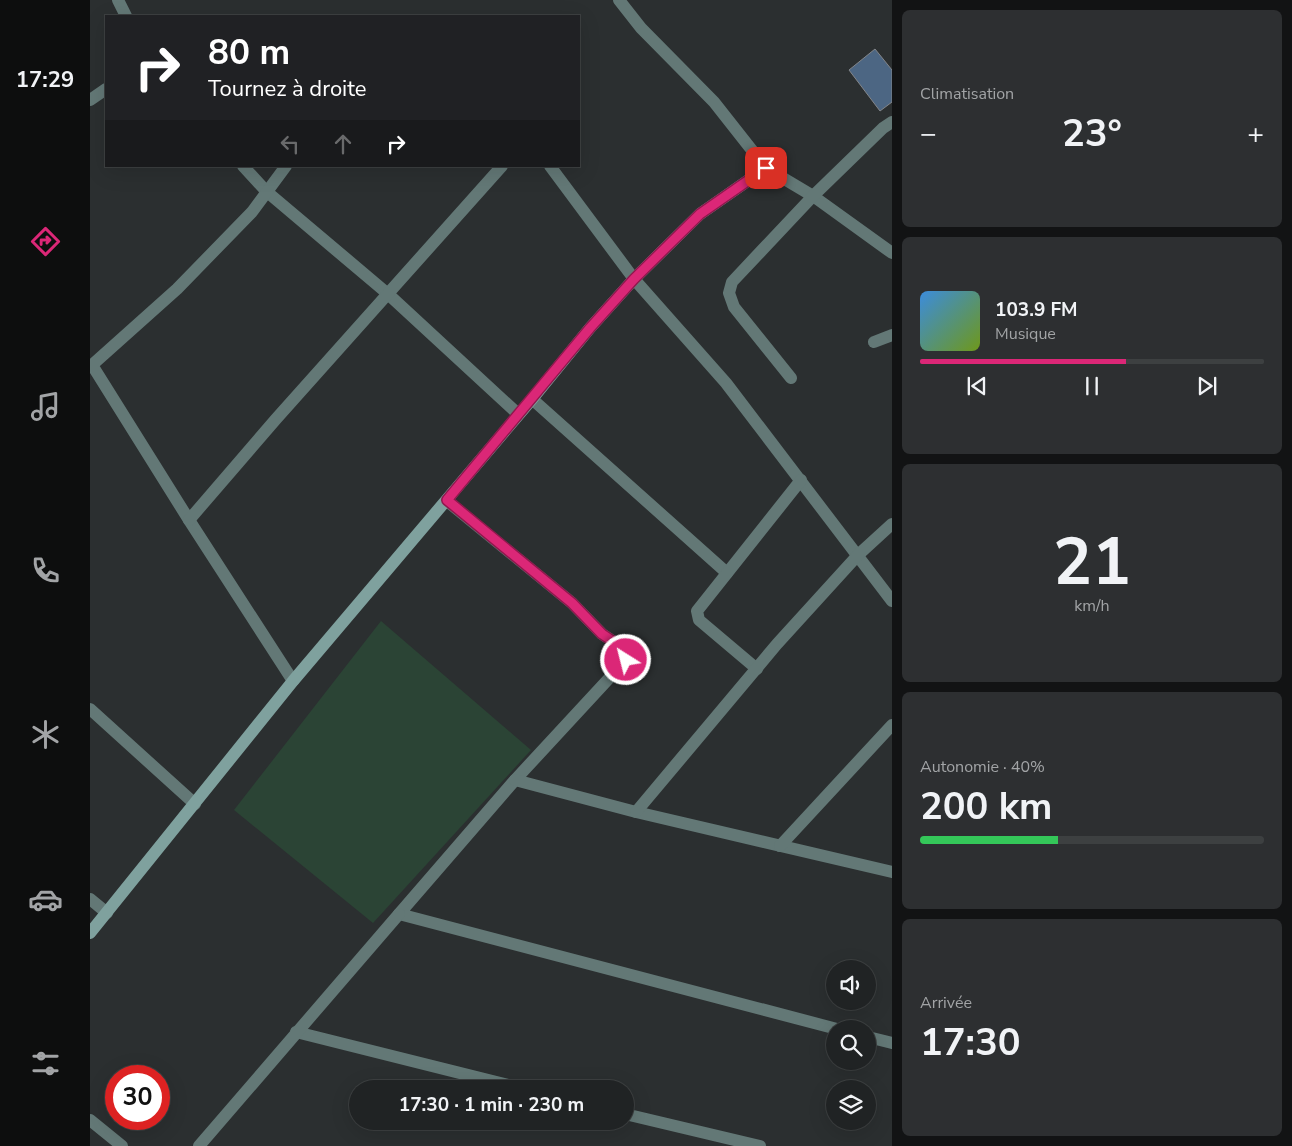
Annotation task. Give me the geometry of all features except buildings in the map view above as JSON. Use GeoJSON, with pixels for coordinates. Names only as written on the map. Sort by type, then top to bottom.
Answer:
{"type":"FeatureCollection","features":[{"type":"Feature","properties":{"kind":"street"},"geometry":{"type":"LineString","coordinates":[[118,0],[126,15]]}},
{"type":"Feature","properties":{"kind":"street"},"geometry":{"type":"LineString","coordinates":[[619,0],[641,28],[714,102],[766,168],[813,196],[892,253]]}},
{"type":"Feature","properties":{"kind":"street"},"geometry":{"type":"LineString","coordinates":[[90,100],[105,91]]}},
{"type":"Feature","properties":{"kind":"street"},"geometry":{"type":"LineString","coordinates":[[791,378],[734,307],[729,293],[732,282],[813,196],[883,128],[892,122]]}},
{"type":"Feature","properties":{"kind":"street"},"geometry":{"type":"LineString","coordinates":[[244,167],[266,191],[388,294],[518,414]]}},
{"type":"Feature","properties":{"kind":"street"},"geometry":{"type":"LineString","coordinates":[[285,167],[252,212],[177,289],[91,364],[293,681]]}},
{"type":"Feature","properties":{"kind":"street"},"geometry":{"type":"LineString","coordinates":[[189,520],[276,419],[501,167]]}},
{"type":"Feature","properties":{"kind":"street"},"geometry":{"type":"LineString","coordinates":[[551,167],[634,279],[726,382],[892,601]]}},
{"type":"Feature","properties":{"kind":"street"},"geometry":{"type":"LineString","coordinates":[[90,933],[293,681],[590,328],[634,279],[700,214],[766,168]]}},
{"type":"Feature","properties":{"kind":"street"},"geometry":{"type":"LineString","coordinates":[[874,342],[892,335]]}},
{"type":"Feature","properties":{"kind":"street"},"geometry":{"type":"LineString","coordinates":[[532,399],[727,573]]}},
{"type":"Feature","properties":{"kind":"street"},"geometry":{"type":"LineString","coordinates":[[757,669],[699,620],[697,611],[801,480]]}},
{"type":"Feature","properties":{"kind":"street"},"geometry":{"type":"LineString","coordinates":[[199,1146],[515,780],[626,660],[627,656],[623,648],[602,634],[572,603],[447,500]]}},
{"type":"Feature","properties":{"kind":"street"},"geometry":{"type":"LineString","coordinates":[[636,812],[776,644],[858,555],[892,523]]}},
{"type":"Feature","properties":{"kind":"street"},"geometry":{"type":"LineString","coordinates":[[90,709],[195,804]]}},
{"type":"Feature","properties":{"kind":"street"},"geometry":{"type":"LineString","coordinates":[[780,846],[892,725]]}},
{"type":"Feature","properties":{"kind":"street"},"geometry":{"type":"LineString","coordinates":[[515,780],[636,812],[892,872]]}},
{"type":"Feature","properties":{"kind":"street"},"geometry":{"type":"LineString","coordinates":[[90,899],[107,914]]}},
{"type":"Feature","properties":{"kind":"street"},"geometry":{"type":"LineString","coordinates":[[399,914],[826,1026]]}},
{"type":"Feature","properties":{"kind":"street"},"geometry":{"type":"LineString","coordinates":[[296,1032],[488,1080]]}},
{"type":"Feature","properties":{"kind":"street"},"geometry":{"type":"LineString","coordinates":[[876,1039],[892,1043]]}},
{"type":"Feature","properties":{"kind":"street"},"geometry":{"type":"LineString","coordinates":[[634,1116],[760,1146]]}},
{"type":"Feature","properties":{"kind":"street"},"geometry":{"type":"LineString","coordinates":[[90,1120],[122,1146]]}},
{"type":"Feature","properties":{"kind":"green space"},"geometry":{"type":"Polygon","coordinates":[[[381,621],[531,750],[373,923],[234,810],[381,621]]]}},
{"type":"Feature","properties":{"kind":"route"},"geometry":{"type":"LineString","coordinates":[[626,660],[627,656],[623,648],[602,634],[572,603],[447,500],[590,328],[634,279],[700,214],[766,168]]}}]}
